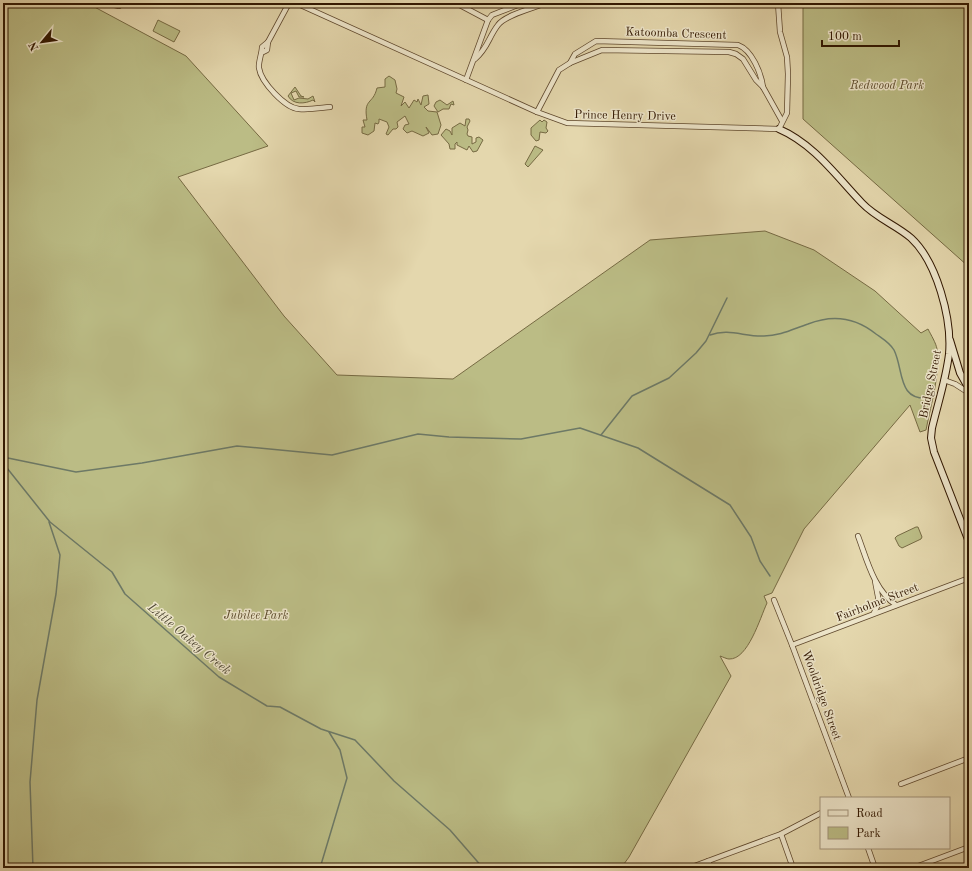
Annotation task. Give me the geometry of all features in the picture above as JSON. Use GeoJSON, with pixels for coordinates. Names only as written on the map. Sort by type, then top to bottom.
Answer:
{"type":"FeatureCollection","features":[{"type":"Feature","properties":{"kind":"street"},"geometry":{"type":"LineString","coordinates":[[106,3],[119,6]]}},
{"type":"Feature","properties":{"kind":"street"},"geometry":{"type":"LineString","coordinates":[[289,3],[268,42],[268,50],[263,52],[259,65],[261,74],[276,94],[288,105],[298,109],[330,107]]}},
{"type":"Feature","properties":{"kind":"street","name":"Prince Henry Drive"},"geometry":{"type":"LineString","coordinates":[[296,3],[537,112],[563,122],[577,124],[779,129]]}},
{"type":"Feature","properties":{"kind":"street"},"geometry":{"type":"LineString","coordinates":[[456,3],[488,20]]}},
{"type":"Feature","properties":{"kind":"street"},"geometry":{"type":"LineString","coordinates":[[466,80],[475,59],[488,20],[492,15],[523,3]]}},
{"type":"Feature","properties":{"kind":"street"},"geometry":{"type":"LineString","coordinates":[[475,59],[484,51],[498,24],[505,19],[546,3]]}},
{"type":"Feature","properties":{"kind":"street"},"geometry":{"type":"LineString","coordinates":[[778,3],[780,32],[788,74],[787,113],[779,129]]}},
{"type":"Feature","properties":{"kind":"street","name":"Katoomba Crescent"},"geometry":{"type":"LineString","coordinates":[[570,63],[575,54],[596,41],[738,45],[746,49],[760,73],[763,87]]}},
{"type":"Feature","properties":{"kind":"street","name":"Katoomba Crescent"},"geometry":{"type":"LineString","coordinates":[[537,112],[559,70],[570,63],[602,50],[729,52],[736,54],[743,59],[756,80],[763,87],[782,121]]}},
{"type":"Feature","properties":{"kind":"street","name":"Bridge Street"},"geometry":{"type":"LineString","coordinates":[[779,129],[796,137],[836,174],[863,205],[910,237],[920,248],[934,272],[944,307],[949,339],[949,353],[932,428],[932,438],[934,452],[969,542]]}},
{"type":"Feature","properties":{"kind":"street"},"geometry":{"type":"LineString","coordinates":[[949,339],[960,373],[969,388]]}},
{"type":"Feature","properties":{"kind":"street"},"geometry":{"type":"LineString","coordinates":[[944,380],[955,384],[969,393]]}},
{"type":"Feature","properties":{"kind":"street"},"geometry":{"type":"LineString","coordinates":[[858,536],[876,581],[886,598],[896,605]]}},
{"type":"Feature","properties":{"kind":"street","name":"Fairholme Street"},"geometry":{"type":"LineString","coordinates":[[792,645],[969,578]]}},
{"type":"Feature","properties":{"kind":"street"},"geometry":{"type":"LineString","coordinates":[[874,613],[879,602],[876,581]]}},
{"type":"Feature","properties":{"kind":"street","name":"Wooldridge Street"},"geometry":{"type":"LineString","coordinates":[[774,600],[849,797]]}},
{"type":"Feature","properties":{"kind":"street"},"geometry":{"type":"LineString","coordinates":[[900,784],[969,758]]}},
{"type":"Feature","properties":{"kind":"street"},"geometry":{"type":"LineString","coordinates":[[689,868],[781,834],[820,814]]}},
{"type":"Feature","properties":{"kind":"street"},"geometry":{"type":"LineString","coordinates":[[781,834],[793,868]]}},
{"type":"Feature","properties":{"kind":"street"},"geometry":{"type":"LineString","coordinates":[[913,868],[969,847]]}},
{"type":"Feature","properties":{"kind":"street"},"geometry":{"type":"LineString","coordinates":[[868,849],[875,868]]}},
{"type":"Feature","properties":{"kind":"street"},"geometry":{"type":"LineString","coordinates":[[708,861],[711,868]]}},
{"type":"Feature","properties":{"kind":"green space","name":"Jubilee Park"},"geometry":{"type":"Polygon","coordinates":[[[3,3],[87,3],[186,56],[268,146],[178,177],[284,316],[337,375],[453,379],[650,240],[765,231],[814,250],[875,291],[921,333],[928,329],[935,342],[938,359],[934,390],[926,430],[920,432],[910,405],[804,529],[772,593],[764,596],[767,603],[748,646],[736,657],[729,659],[720,656],[731,676],[629,857],[621,868],[3,868],[3,3]]]}},
{"type":"Feature","properties":{"kind":"green space","name":"Redwood Park"},"geometry":{"type":"Polygon","coordinates":[[[803,3],[969,3],[969,267],[803,119],[803,3]]]}},
{"type":"Feature","properties":{"kind":"green space"},"geometry":{"type":"Polygon","coordinates":[[[158,20],[180,31],[174,42],[153,31],[158,20]]]}},
{"type":"Feature","properties":{"kind":"green space"},"geometry":{"type":"Polygon","coordinates":[[[389,76],[395,80],[397,89],[396,93],[404,97],[401,106],[405,102],[409,108],[414,100],[417,102],[418,99],[421,105],[423,96],[428,95],[429,104],[424,107],[428,111],[437,112],[441,125],[438,134],[432,135],[426,127],[429,133],[423,136],[412,131],[407,133],[403,129],[405,125],[409,124],[405,116],[397,122],[398,127],[393,129],[388,135],[386,134],[389,127],[387,122],[379,119],[378,124],[375,123],[374,131],[368,135],[362,133],[362,127],[365,127],[363,120],[367,120],[367,105],[377,88],[385,87],[385,79],[389,76]]]}},
{"type":"Feature","properties":{"kind":"green space"},"geometry":{"type":"Polygon","coordinates":[[[295,87],[301,96],[304,97],[299,97],[296,91],[291,93],[294,100],[299,98],[308,99],[313,96],[315,102],[313,100],[299,103],[290,99],[288,96],[295,87]]]}},
{"type":"Feature","properties":{"kind":"green space"},"geometry":{"type":"Polygon","coordinates":[[[440,100],[447,105],[453,101],[454,105],[451,104],[449,109],[443,109],[438,112],[434,106],[436,102],[440,100]]]}},
{"type":"Feature","properties":{"kind":"green space"},"geometry":{"type":"Polygon","coordinates":[[[466,119],[469,119],[470,121],[467,127],[467,134],[468,136],[472,137],[472,144],[476,142],[476,138],[479,137],[483,140],[477,151],[473,152],[469,146],[467,150],[457,145],[457,142],[455,144],[455,149],[450,149],[449,144],[441,135],[446,129],[450,131],[452,135],[452,128],[460,123],[465,126],[466,119]]]}},
{"type":"Feature","properties":{"kind":"green space"},"geometry":{"type":"Polygon","coordinates":[[[540,120],[542,122],[544,120],[547,122],[546,128],[548,131],[546,133],[540,132],[539,140],[536,141],[531,135],[531,128],[540,120]]]}},
{"type":"Feature","properties":{"kind":"green space"},"geometry":{"type":"Polygon","coordinates":[[[535,146],[543,150],[528,167],[525,164],[535,146]]]}},
{"type":"Feature","properties":{"kind":"green space"},"geometry":{"type":"Polygon","coordinates":[[[918,527],[922,537],[921,539],[902,548],[899,546],[895,538],[918,527]]]}},
{"type":"Feature","properties":{"kind":"waterway"},"geometry":{"type":"LineString","coordinates":[[601,435],[632,396],[669,378],[696,353],[706,341],[727,298]]}},
{"type":"Feature","properties":{"kind":"waterway"},"geometry":{"type":"LineString","coordinates":[[710,335],[724,332],[770,336],[781,334],[826,319],[835,318],[852,321],[868,328],[884,339],[894,350],[903,383],[911,395],[919,398],[929,398]]}},
{"type":"Feature","properties":{"kind":"waterway"},"geometry":{"type":"LineString","coordinates":[[3,457],[76,472],[142,463],[237,446],[332,455],[418,434],[449,437],[521,439],[580,428],[638,448],[730,505],[751,537],[760,561],[770,576]]}},
{"type":"Feature","properties":{"kind":"waterway","name":"Little Oakey Creek"},"geometry":{"type":"LineString","coordinates":[[3,463],[50,522],[112,572],[125,594],[219,677],[267,706],[280,707],[321,729],[355,740],[394,781],[450,830],[483,868]]}},
{"type":"Feature","properties":{"kind":"waterway"},"geometry":{"type":"LineString","coordinates":[[33,868],[30,782],[37,700],[56,594],[60,555],[49,522]]}},
{"type":"Feature","properties":{"kind":"waterway"},"geometry":{"type":"LineString","coordinates":[[320,868],[347,778],[340,750],[329,732]]}}]}
